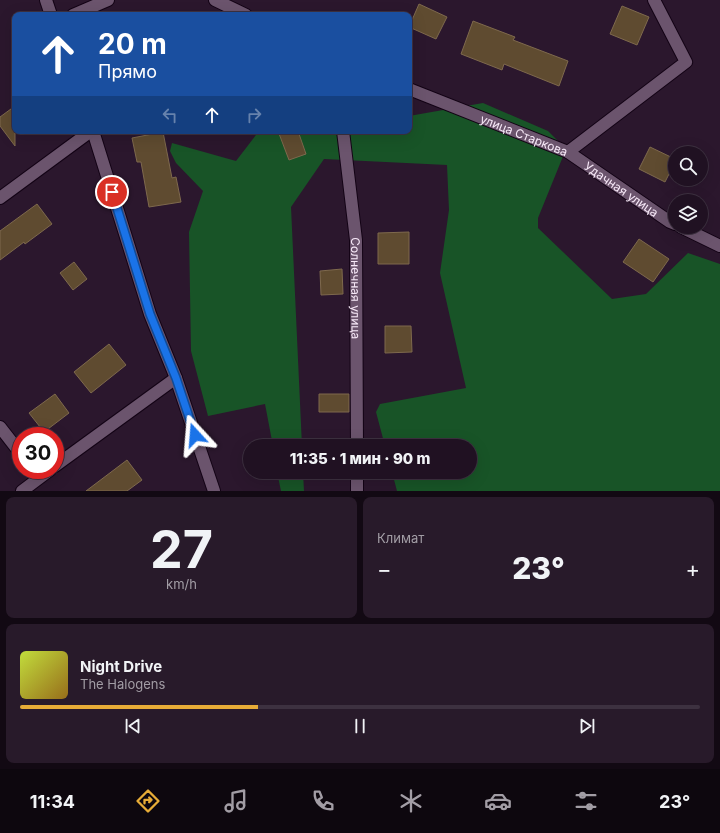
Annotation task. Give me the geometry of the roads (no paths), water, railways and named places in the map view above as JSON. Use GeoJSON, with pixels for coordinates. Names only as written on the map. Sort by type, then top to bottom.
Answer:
{"type":"FeatureCollection","features":[{"type":"Feature","properties":{"kind":"street"},"geometry":{"type":"LineString","coordinates":[[46,0],[50,12]]}},
{"type":"Feature","properties":{"kind":"street"},"geometry":{"type":"LineString","coordinates":[[80,12],[108,0]]}},
{"type":"Feature","properties":{"kind":"street"},"geometry":{"type":"LineString","coordinates":[[215,0],[240,12]]}},
{"type":"Feature","properties":{"kind":"street","name":"улица Старкова"},"geometry":{"type":"LineString","coordinates":[[412,89],[568,152],[686,62],[654,0]]}},
{"type":"Feature","properties":{"kind":"street"},"geometry":{"type":"LineString","coordinates":[[0,198],[88,134]]}},
{"type":"Feature","properties":{"kind":"street"},"geometry":{"type":"LineString","coordinates":[[93,134],[150,314],[176,378],[214,491]]}},
{"type":"Feature","properties":{"kind":"street","name":"Солнечная улица"},"geometry":{"type":"LineString","coordinates":[[343,134],[356,240],[357,439]]}},
{"type":"Feature","properties":{"kind":"street","name":"Удачная улица"},"geometry":{"type":"LineString","coordinates":[[568,152],[668,221]]}},
{"type":"Feature","properties":{"kind":"street"},"geometry":{"type":"LineString","coordinates":[[695,234],[720,246]]}},
{"type":"Feature","properties":{"kind":"street"},"geometry":{"type":"LineString","coordinates":[[64,459],[176,378]]}},
{"type":"Feature","properties":{"kind":"street"},"geometry":{"type":"LineString","coordinates":[[0,427],[12,442]]}},
{"type":"Feature","properties":{"kind":"street"},"geometry":{"type":"LineString","coordinates":[[22,491],[32,479]]}},
{"type":"Feature","properties":{"kind":"street"},"geometry":{"type":"LineString","coordinates":[[357,479],[358,491]]}}]}
